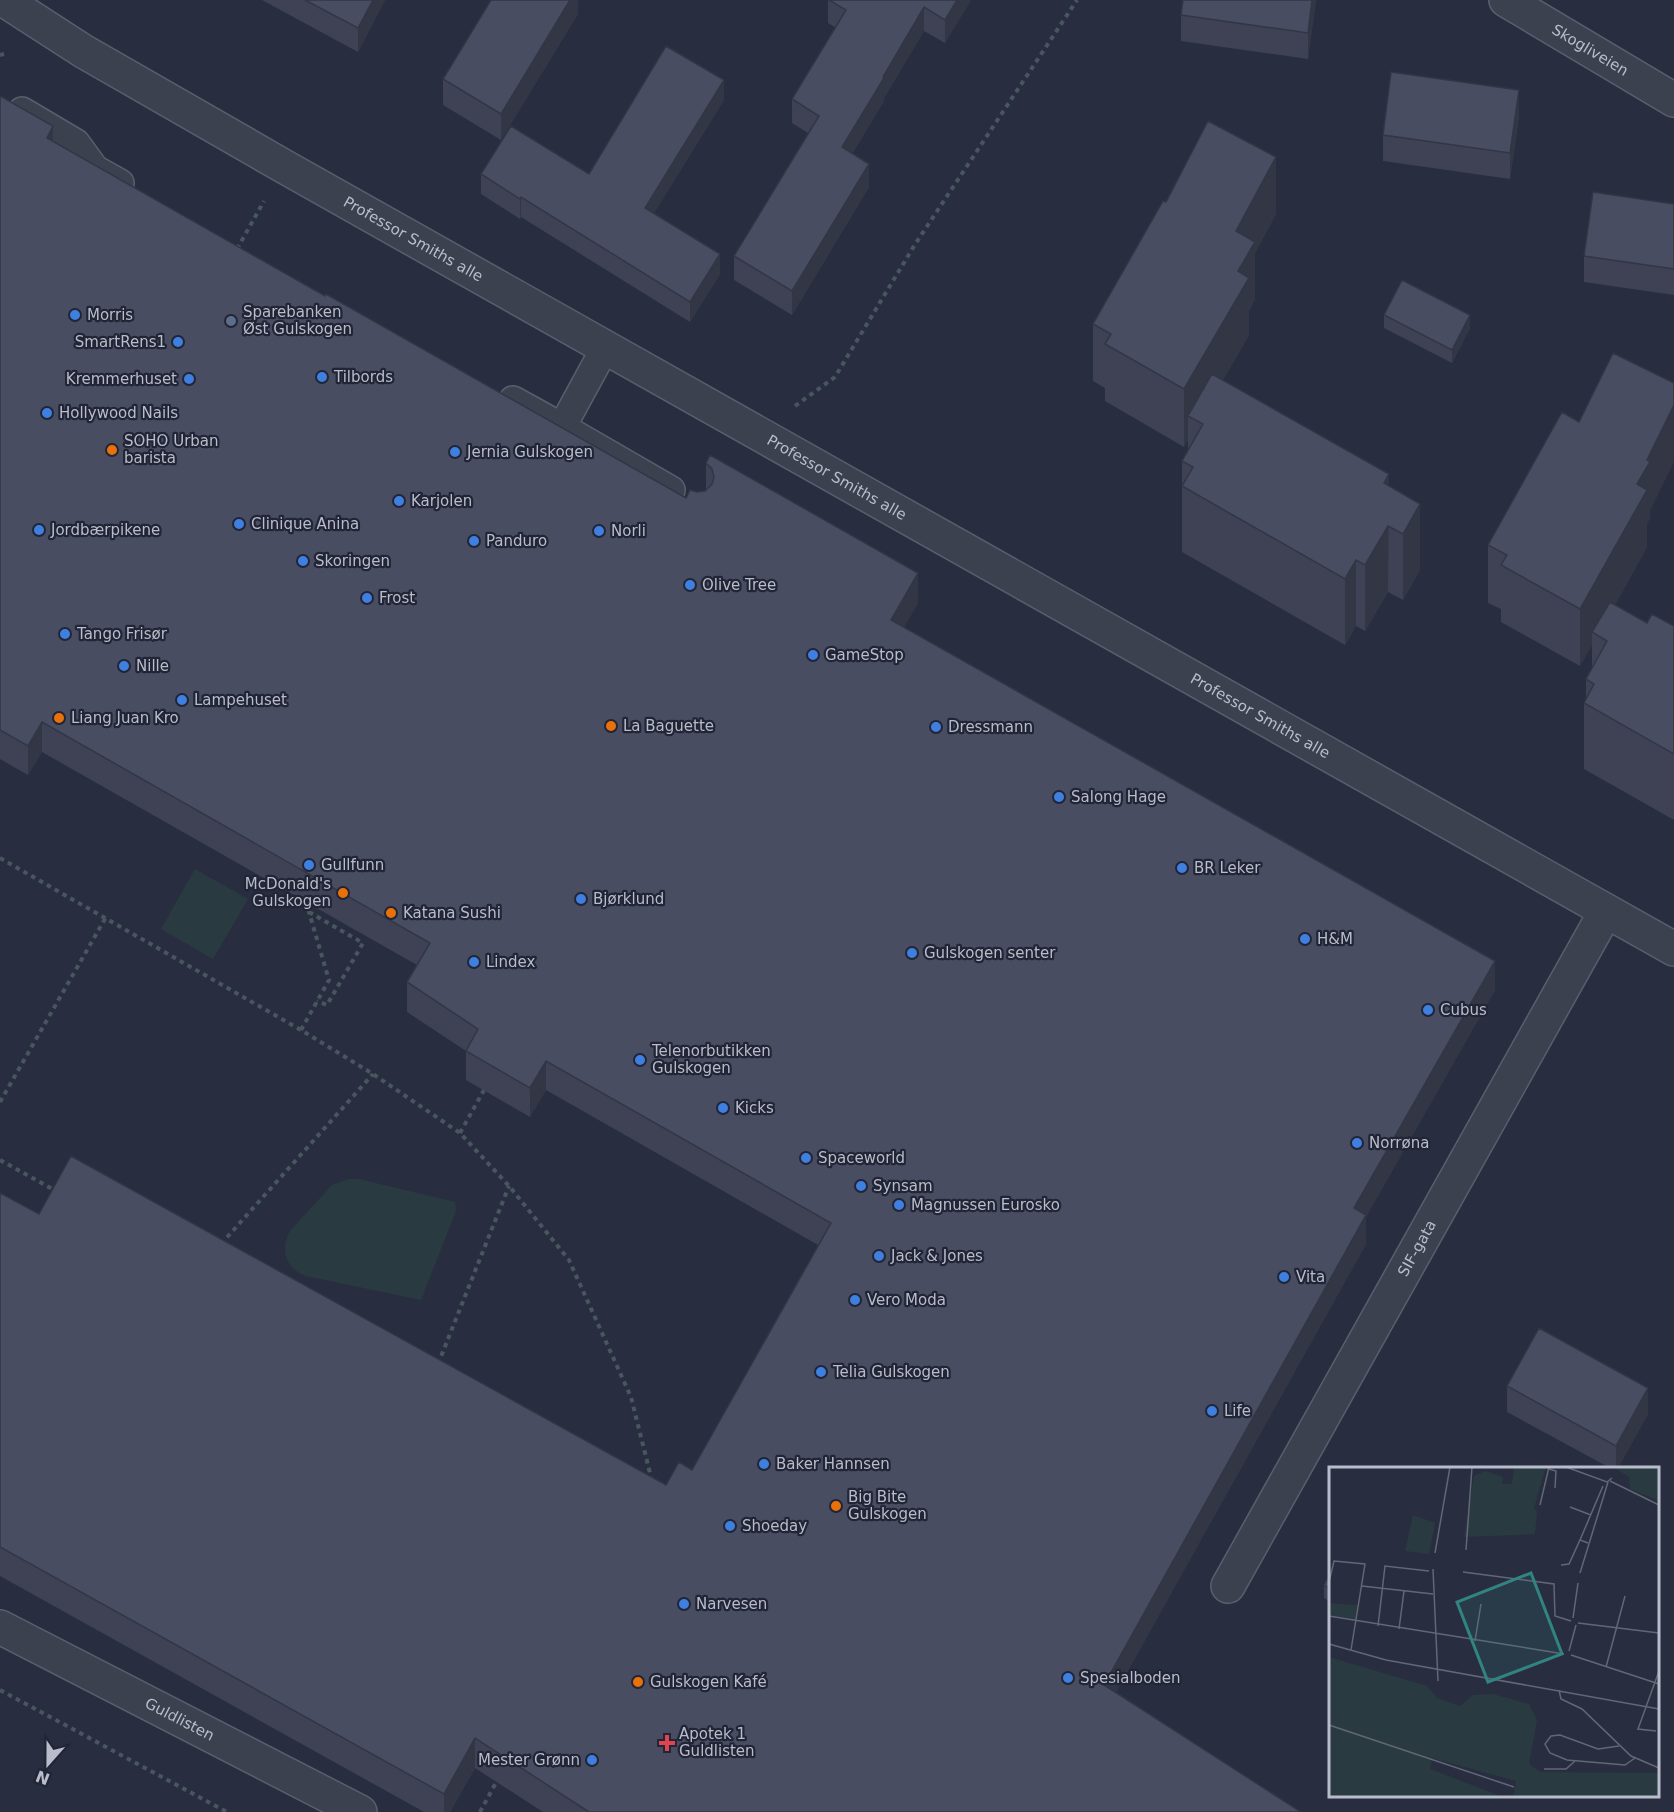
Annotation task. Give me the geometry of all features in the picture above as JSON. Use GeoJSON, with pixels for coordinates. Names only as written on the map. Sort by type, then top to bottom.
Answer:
{"type":"FeatureCollection","features":[{"type":"Feature","properties":{"kind":"street","name":"Professor Smiths alle"},"geometry":{"type":"LineString","coordinates":[[4,0],[83,51],[285,167],[1674,949]]}},
{"type":"Feature","properties":{"kind":"street","name":"Skogliveien"},"geometry":{"type":"LineString","coordinates":[[1506,0],[1674,100]]}},
{"type":"Feature","properties":{"kind":"street","name":"SIF-gata"},"geometry":{"type":"LineString","coordinates":[[1228,1586],[1605,910]]}},
{"type":"Feature","properties":{"kind":"street","name":"Guldlisten"},"geometry":{"type":"LineString","coordinates":[[0,1627],[360,1812]]}},
{"type":"Feature","properties":{"kind":"lane"},"geometry":{"type":"LineString","coordinates":[[17,109],[76,143],[95,169],[145,198]]}},
{"type":"Feature","properties":{"kind":"lane"},"geometry":{"type":"LineString","coordinates":[[562,427],[605,348]]}},
{"type":"Feature","properties":{"kind":"lane"},"geometry":{"type":"LineString","coordinates":[[488,387],[562,427],[688,501]]}},
{"type":"Feature","properties":{"kind":"path"},"geometry":{"type":"LineString","coordinates":[[759,435],[835,377],[914,246],[1077,0]]}},
{"type":"Feature","properties":{"kind":"path"},"geometry":{"type":"LineString","coordinates":[[231,259],[285,167]]}},
{"type":"Feature","properties":{"kind":"path"},"geometry":{"type":"LineString","coordinates":[[0,858],[302,1030],[373,1074],[460,1133],[509,1186],[569,1260],[631,1397],[653,1485]]}},
{"type":"Feature","properties":{"kind":"path"},"geometry":{"type":"LineString","coordinates":[[302,1030],[329,980],[306,902]]}},
{"type":"Feature","properties":{"kind":"path"},"geometry":{"type":"LineString","coordinates":[[309,912],[363,944],[327,1005],[317,1001]]}},
{"type":"Feature","properties":{"kind":"path"},"geometry":{"type":"LineString","coordinates":[[0,1102],[106,917]]}},
{"type":"Feature","properties":{"kind":"path"},"geometry":{"type":"LineString","coordinates":[[215,1252],[373,1074]]}},
{"type":"Feature","properties":{"kind":"path"},"geometry":{"type":"LineString","coordinates":[[460,1133],[483,1090]]}},
{"type":"Feature","properties":{"kind":"path"},"geometry":{"type":"LineString","coordinates":[[0,1160],[65,1196]]}},
{"type":"Feature","properties":{"kind":"path"},"geometry":{"type":"LineString","coordinates":[[435,1373],[509,1186]]}},
{"type":"Feature","properties":{"kind":"path"},"geometry":{"type":"LineString","coordinates":[[0,1690],[227,1812]]}},
{"type":"Feature","properties":{"kind":"path"},"geometry":{"type":"LineString","coordinates":[[480,1812],[503,1771]]}},
{"type":"Feature","properties":{"kind":"shaded area"},"geometry":{"type":"Polygon","coordinates":[[[195,869],[248,899],[213,959],[161,929],[195,869]]]}},
{"type":"Feature","properties":{"kind":"shaded area"},"geometry":{"type":"Polygon","coordinates":[[[349,1179],[359,1179],[455,1202],[456,1211],[421,1300],[306,1276],[299,1273],[289,1263],[285,1244],[290,1231],[332,1185],[349,1179]]]}},
{"type":"Feature","properties":{"kind":"building"},"geometry":{"type":"Polygon","coordinates":[[[305,0],[373,0],[358,28],[305,0]]]}},
{"type":"Feature","properties":{"kind":"building"},"geometry":{"type":"Polygon","coordinates":[[[491,0],[570,0],[501,114],[443,79],[491,0]]]}},
{"type":"Feature","properties":{"kind":"building"},"geometry":{"type":"Polygon","coordinates":[[[829,0],[957,0],[945,20],[924,7],[842,147],[869,164],[792,291],[734,256],[819,116],[792,99],[846,10],[829,0]]]}},
{"type":"Feature","properties":{"kind":"building"},"geometry":{"type":"Polygon","coordinates":[[[1183,0],[1312,0],[1308,33],[1181,15],[1183,0]]]}},
{"type":"Feature","properties":{"kind":"building"},"geometry":{"type":"Polygon","coordinates":[[[666,46],[724,80],[645,208],[720,254],[690,302],[481,174],[511,126],[589,174],[666,46]]]}},
{"type":"Feature","properties":{"kind":"building"},"geometry":{"type":"Polygon","coordinates":[[[1391,72],[1519,90],[1510,153],[1383,135],[1391,72]]]}},
{"type":"Feature","properties":{"kind":"building","name":"Gulskogen senter"},"geometry":{"type":"Polygon","coordinates":[[[0,96],[53,126],[47,138],[686,498],[690,490],[705,491],[712,484],[714,477],[712,469],[706,463],[710,455],[918,573],[891,620],[1495,961],[1354,1208],[1366,1215],[1104,1685],[1301,1812],[589,1812],[475,1738],[444,1794],[0,1547],[0,1193],[39,1214],[71,1156],[666,1485],[679,1462],[692,1470],[831,1223],[546,1061],[530,1088],[466,1051],[478,1029],[407,982],[430,943],[42,722],[28,746],[0,730],[0,96]]]}},
{"type":"Feature","properties":{"kind":"building"},"geometry":{"type":"Polygon","coordinates":[[[1208,121],[1276,157],[1236,231],[1255,242],[1238,271],[1249,278],[1184,389],[1105,344],[1111,334],[1093,324],[1163,201],[1166,202],[1208,121]]]}},
{"type":"Feature","properties":{"kind":"building"},"geometry":{"type":"Polygon","coordinates":[[[1593,192],[1674,204],[1674,269],[1584,256],[1593,192]]]}},
{"type":"Feature","properties":{"kind":"building"},"geometry":{"type":"Polygon","coordinates":[[[1402,280],[1470,315],[1452,350],[1384,315],[1402,280]]]}},
{"type":"Feature","properties":{"kind":"building"},"geometry":{"type":"Polygon","coordinates":[[[1613,353],[1674,383],[1674,405],[1647,460],[1650,462],[1637,484],[1647,490],[1580,609],[1501,565],[1507,555],[1488,545],[1562,412],[1579,422],[1613,353]]]}},
{"type":"Feature","properties":{"kind":"building"},"geometry":{"type":"Polygon","coordinates":[[[1212,374],[1389,474],[1384,483],[1420,504],[1403,534],[1388,526],[1365,565],[1356,560],[1345,579],[1182,486],[1193,467],[1182,461],[1203,424],[1188,416],[1212,374]]]}},
{"type":"Feature","properties":{"kind":"building"},"geometry":{"type":"Polygon","coordinates":[[[1610,602],[1647,623],[1652,614],[1674,626],[1674,754],[1584,703],[1594,684],[1586,679],[1607,641],[1592,632],[1610,602]]]}},
{"type":"Feature","properties":{"kind":"building"},"geometry":{"type":"Polygon","coordinates":[[[1539,1328],[1648,1388],[1616,1446],[1507,1386],[1539,1328]]]}},
{"type":"Feature","properties":{"kind":"building"},"geometry":{"type":"Polygon","coordinates":[[[1329,1576],[1329,1588],[1324,1585],[1329,1576]]]}},
{"type":"Feature","properties":{"kind":"place","name":"Morris"},"geometry":{"type":"Point","coordinates":[75,315]}},
{"type":"Feature","properties":{"kind":"place","name":"Sparebanken Øst Gulskogen"},"geometry":{"type":"Point","coordinates":[231,321]}},
{"type":"Feature","properties":{"kind":"place","name":"SmartRens1"},"geometry":{"type":"Point","coordinates":[178,342]}},
{"type":"Feature","properties":{"kind":"place","name":"Tilbords"},"geometry":{"type":"Point","coordinates":[322,377]}},
{"type":"Feature","properties":{"kind":"place","name":"Kremmerhuset"},"geometry":{"type":"Point","coordinates":[189,379]}},
{"type":"Feature","properties":{"kind":"place","name":"Hollywood Nails"},"geometry":{"type":"Point","coordinates":[47,413]}},
{"type":"Feature","properties":{"kind":"place","name":"SOHO Urban barista"},"geometry":{"type":"Point","coordinates":[112,450]}},
{"type":"Feature","properties":{"kind":"place","name":"Jernia Gulskogen"},"geometry":{"type":"Point","coordinates":[455,452]}},
{"type":"Feature","properties":{"kind":"place","name":"Karjolen"},"geometry":{"type":"Point","coordinates":[399,501]}},
{"type":"Feature","properties":{"kind":"place","name":"Clinique Anina"},"geometry":{"type":"Point","coordinates":[239,524]}},
{"type":"Feature","properties":{"kind":"place","name":"Jordbærpikene"},"geometry":{"type":"Point","coordinates":[39,530]}},
{"type":"Feature","properties":{"kind":"place","name":"Norli"},"geometry":{"type":"Point","coordinates":[599,531]}},
{"type":"Feature","properties":{"kind":"place","name":"Panduro"},"geometry":{"type":"Point","coordinates":[474,541]}},
{"type":"Feature","properties":{"kind":"place","name":"Skoringen"},"geometry":{"type":"Point","coordinates":[303,561]}},
{"type":"Feature","properties":{"kind":"place","name":"Olive Tree"},"geometry":{"type":"Point","coordinates":[690,585]}},
{"type":"Feature","properties":{"kind":"place","name":"Frost"},"geometry":{"type":"Point","coordinates":[367,598]}},
{"type":"Feature","properties":{"kind":"place","name":"Tango Frisør"},"geometry":{"type":"Point","coordinates":[65,634]}},
{"type":"Feature","properties":{"kind":"place","name":"GameStop"},"geometry":{"type":"Point","coordinates":[813,655]}},
{"type":"Feature","properties":{"kind":"place","name":"Nille"},"geometry":{"type":"Point","coordinates":[124,666]}},
{"type":"Feature","properties":{"kind":"place","name":"Lampehuset"},"geometry":{"type":"Point","coordinates":[182,700]}},
{"type":"Feature","properties":{"kind":"place","name":"Liang Juan Kro"},"geometry":{"type":"Point","coordinates":[59,718]}},
{"type":"Feature","properties":{"kind":"place","name":"La Baguette"},"geometry":{"type":"Point","coordinates":[611,726]}},
{"type":"Feature","properties":{"kind":"place","name":"Dressmann"},"geometry":{"type":"Point","coordinates":[936,727]}},
{"type":"Feature","properties":{"kind":"place","name":"Salong Hage"},"geometry":{"type":"Point","coordinates":[1059,797]}},
{"type":"Feature","properties":{"kind":"place","name":"Gullfunn"},"geometry":{"type":"Point","coordinates":[309,865]}},
{"type":"Feature","properties":{"kind":"place","name":"BR Leker"},"geometry":{"type":"Point","coordinates":[1182,868]}},
{"type":"Feature","properties":{"kind":"place","name":"McDonald's Gulskogen"},"geometry":{"type":"Point","coordinates":[343,893]}},
{"type":"Feature","properties":{"kind":"place","name":"Bjørklund"},"geometry":{"type":"Point","coordinates":[581,899]}},
{"type":"Feature","properties":{"kind":"place","name":"Katana Sushi"},"geometry":{"type":"Point","coordinates":[391,913]}},
{"type":"Feature","properties":{"kind":"place","name":"H&M"},"geometry":{"type":"Point","coordinates":[1305,939]}},
{"type":"Feature","properties":{"kind":"place","name":"Gulskogen senter"},"geometry":{"type":"Point","coordinates":[912,953]}},
{"type":"Feature","properties":{"kind":"place","name":"Lindex"},"geometry":{"type":"Point","coordinates":[474,962]}},
{"type":"Feature","properties":{"kind":"place","name":"Cubus"},"geometry":{"type":"Point","coordinates":[1428,1010]}},
{"type":"Feature","properties":{"kind":"place","name":"Telenorbutikken Gulskogen"},"geometry":{"type":"Point","coordinates":[640,1060]}},
{"type":"Feature","properties":{"kind":"place","name":"Kicks"},"geometry":{"type":"Point","coordinates":[723,1108]}},
{"type":"Feature","properties":{"kind":"place","name":"Norrøna"},"geometry":{"type":"Point","coordinates":[1357,1143]}},
{"type":"Feature","properties":{"kind":"place","name":"Spaceworld"},"geometry":{"type":"Point","coordinates":[806,1158]}},
{"type":"Feature","properties":{"kind":"place","name":"Synsam"},"geometry":{"type":"Point","coordinates":[861,1186]}},
{"type":"Feature","properties":{"kind":"place","name":"Magnussen Eurosko"},"geometry":{"type":"Point","coordinates":[899,1205]}},
{"type":"Feature","properties":{"kind":"place","name":"Jack & Jones"},"geometry":{"type":"Point","coordinates":[879,1256]}},
{"type":"Feature","properties":{"kind":"place","name":"Vita"},"geometry":{"type":"Point","coordinates":[1284,1277]}},
{"type":"Feature","properties":{"kind":"place","name":"Vero Moda"},"geometry":{"type":"Point","coordinates":[855,1300]}},
{"type":"Feature","properties":{"kind":"place","name":"Telia Gulskogen"},"geometry":{"type":"Point","coordinates":[821,1372]}},
{"type":"Feature","properties":{"kind":"place","name":"Life"},"geometry":{"type":"Point","coordinates":[1212,1411]}},
{"type":"Feature","properties":{"kind":"place","name":"Baker Hannsen"},"geometry":{"type":"Point","coordinates":[764,1464]}},
{"type":"Feature","properties":{"kind":"place","name":"Big Bite Gulskogen"},"geometry":{"type":"Point","coordinates":[836,1506]}},
{"type":"Feature","properties":{"kind":"place","name":"Shoeday"},"geometry":{"type":"Point","coordinates":[730,1526]}},
{"type":"Feature","properties":{"kind":"place","name":"Narvesen"},"geometry":{"type":"Point","coordinates":[684,1604]}},
{"type":"Feature","properties":{"kind":"place","name":"Spesialboden"},"geometry":{"type":"Point","coordinates":[1068,1678]}},
{"type":"Feature","properties":{"kind":"place","name":"Gulskogen Kafé"},"geometry":{"type":"Point","coordinates":[638,1682]}},
{"type":"Feature","properties":{"kind":"place","name":"Apotek 1 Guldlisten"},"geometry":{"type":"Point","coordinates":[667,1743]}},
{"type":"Feature","properties":{"kind":"place","name":"Mester Grønn"},"geometry":{"type":"Point","coordinates":[592,1760]}}]}
